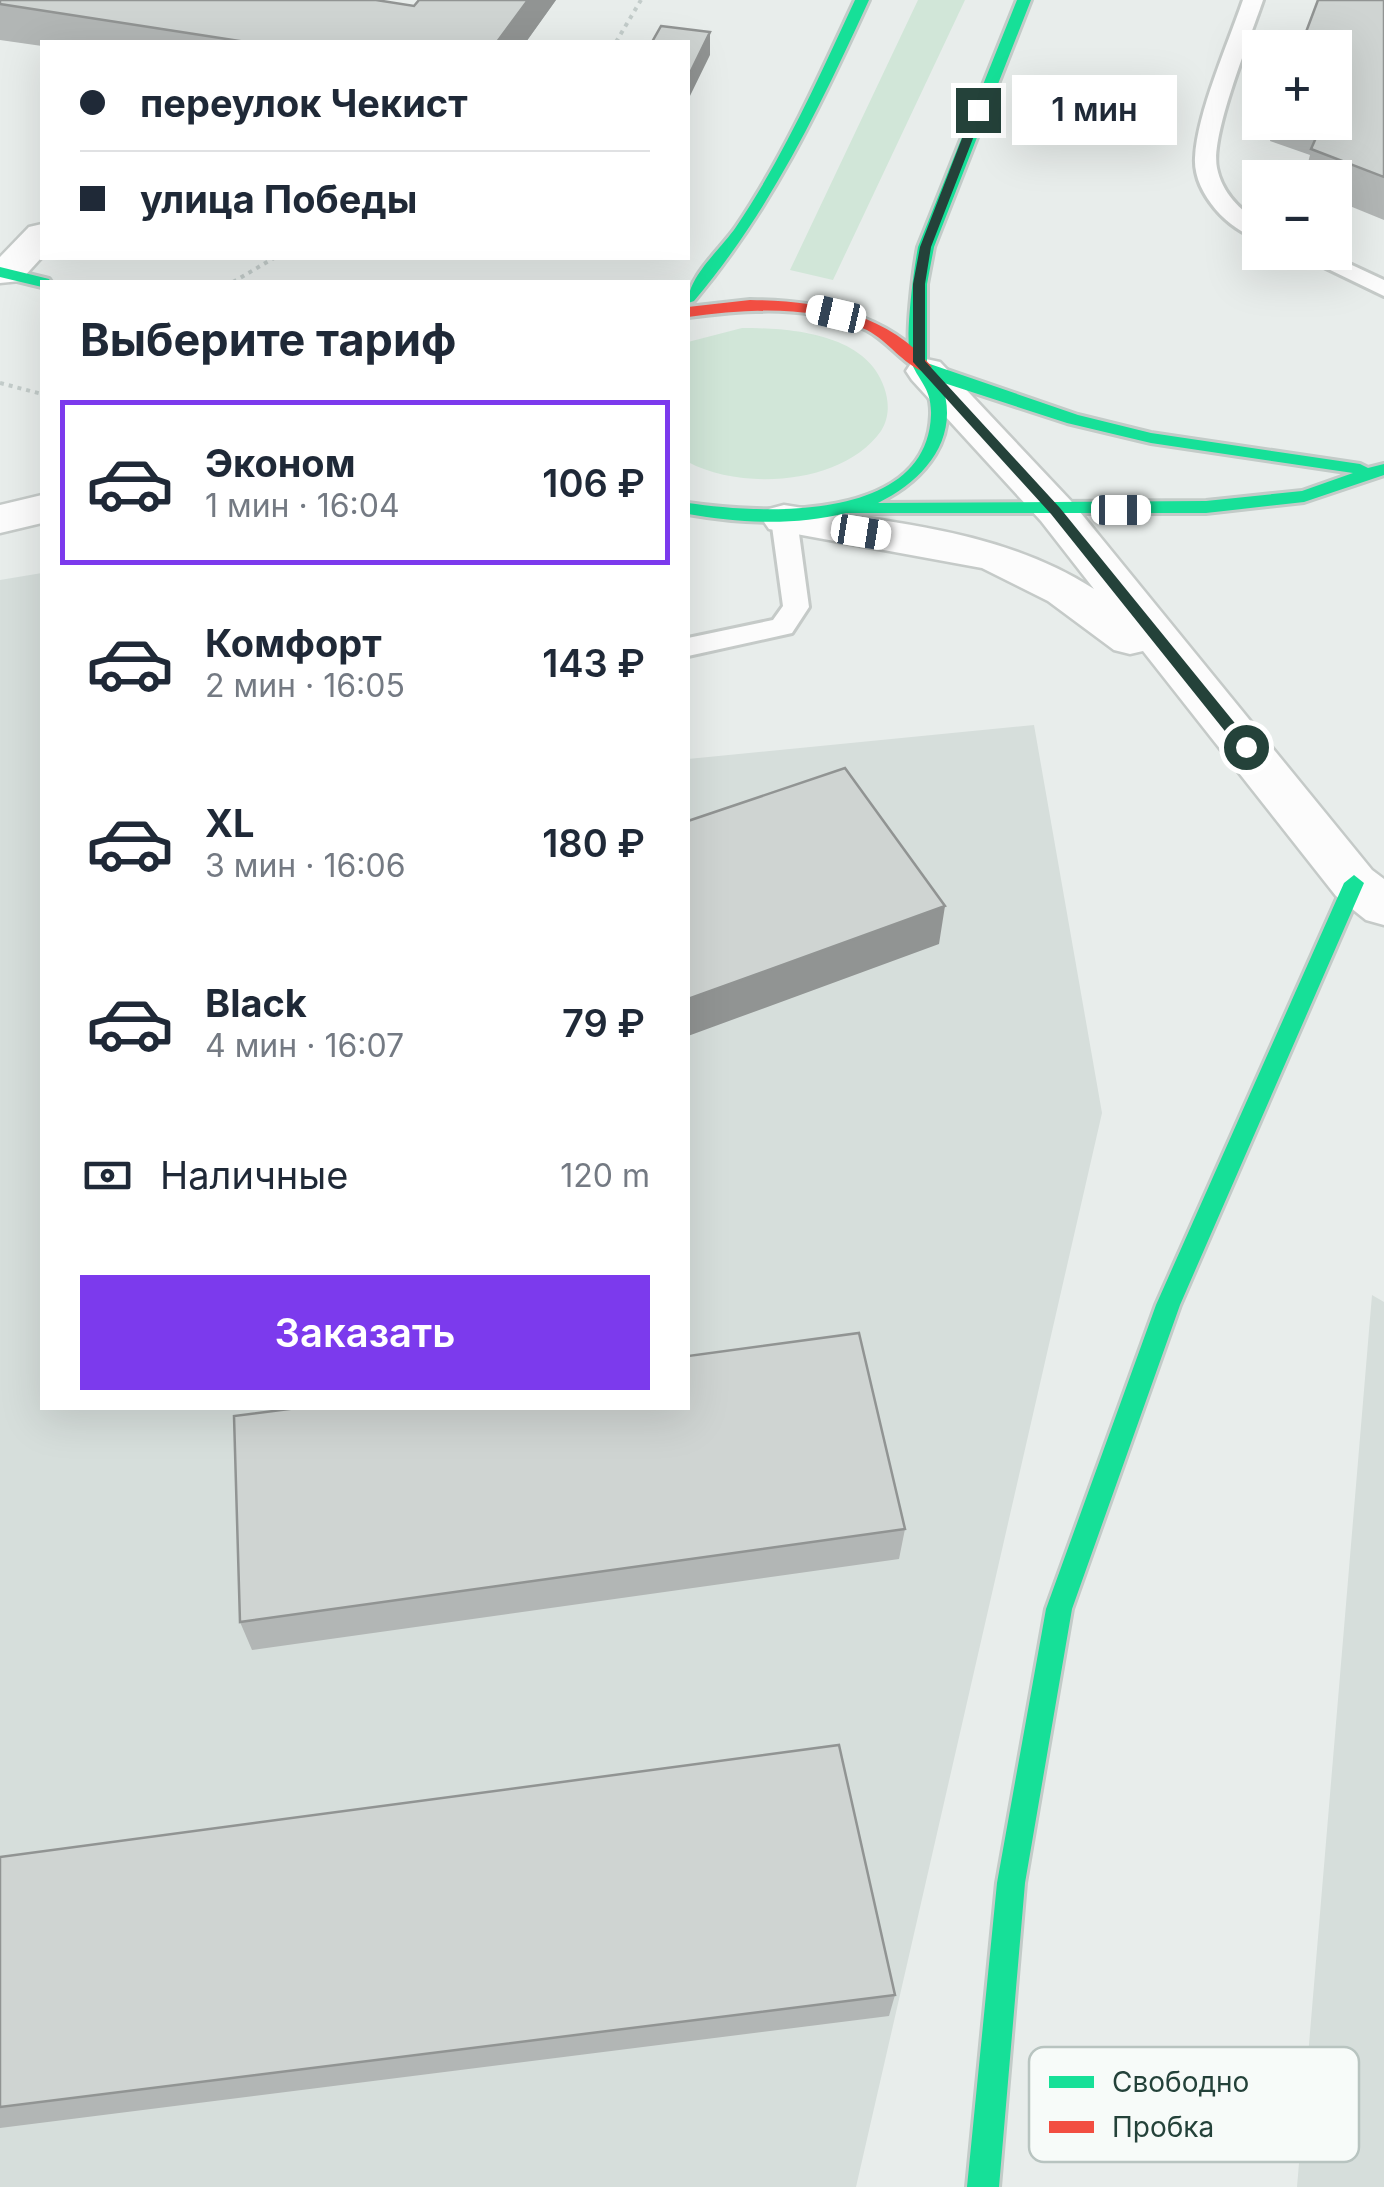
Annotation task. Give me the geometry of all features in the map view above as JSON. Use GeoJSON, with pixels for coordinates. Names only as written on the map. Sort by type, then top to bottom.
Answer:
{"type":"FeatureCollection","features":[{"type":"Feature","properties":{"kind":"street"},"geometry":{"type":"LineString","coordinates":[[690,296],[724,261],[785,161],[862,0]]}},
{"type":"Feature","properties":{"kind":"street"},"geometry":{"type":"LineString","coordinates":[[846,509],[890,490],[932,448],[941,417],[940,401],[923,366],[919,284],[926,247],[1024,0]]}},
{"type":"Feature","properties":{"kind":"street"},"geometry":{"type":"LineString","coordinates":[[16,276],[40,239]]}},
{"type":"Feature","properties":{"kind":"street"},"geometry":{"type":"LineString","coordinates":[[690,312],[753,303],[809,308],[861,322],[903,346],[1056,511],[1194,683],[1374,888],[1168,1305],[1059,1609],[1010,1883],[983,2187]]}},
{"type":"Feature","properties":{"kind":"street"},"geometry":{"type":"LineString","coordinates":[[923,366],[1072,419],[1151,438],[1381,470]]}},
{"type":"Feature","properties":{"kind":"street"},"geometry":{"type":"LineString","coordinates":[[690,509],[744,519],[784,519],[846,509],[1206,508],[1304,496],[1381,470]]}},
{"type":"Feature","properties":{"kind":"street"},"geometry":{"type":"LineString","coordinates":[[0,519],[40,510]]}},
{"type":"Feature","properties":{"kind":"street"},"geometry":{"type":"LineString","coordinates":[[784,519],[938,544],[1023,566],[1074,595],[1140,648],[1194,683]]}},
{"type":"Feature","properties":{"kind":"lane"},"geometry":{"type":"LineString","coordinates":[[1242,223],[1218,197],[1204,160],[1253,0]]}},
{"type":"Feature","properties":{"kind":"lane"},"geometry":{"type":"LineString","coordinates":[[1343,270],[1384,289]]}},
{"type":"Feature","properties":{"kind":"lane"},"geometry":{"type":"LineString","coordinates":[[690,647],[782,628],[796,607],[784,519]]}},
{"type":"Feature","properties":{"kind":"path"},"geometry":{"type":"LineString","coordinates":[[617,40],[642,0]]}},
{"type":"Feature","properties":{"kind":"path"},"geometry":{"type":"LineString","coordinates":[[236,280],[271,260]]}},
{"type":"Feature","properties":{"kind":"path"},"geometry":{"type":"LineString","coordinates":[[0,383],[40,393]]}},
{"type":"Feature","properties":{"kind":"shaded area"},"geometry":{"type":"Polygon","coordinates":[[[40,573],[40,1410],[690,1410],[690,759],[1034,725],[1102,1113],[856,2187],[0,2187],[0,580],[40,573]]]}},
{"type":"Feature","properties":{"kind":"shaded area"},"geometry":{"type":"Polygon","coordinates":[[[1372,1295],[1384,1302],[1384,2187],[1297,2187],[1299,2162],[1359,2162],[1359,2047],[1309,2047],[1372,1295]]]}},
{"type":"Feature","properties":{"kind":"green space"},"geometry":{"type":"Polygon","coordinates":[[[918,0],[965,0],[833,280],[790,270],[918,0]]]}},
{"type":"Feature","properties":{"kind":"green space"},"geometry":{"type":"Polygon","coordinates":[[[742,328],[803,332],[844,345],[875,369],[884,387],[888,403],[884,426],[864,449],[842,463],[790,478],[736,477],[690,463],[690,341],[742,328]]]}},
{"type":"Feature","properties":{"kind":"building"},"geometry":{"type":"Polygon","coordinates":[[[0,0],[376,0],[414,6],[419,0],[528,0],[498,40],[233,40],[0,4],[0,0]]]}},
{"type":"Feature","properties":{"kind":"building"},"geometry":{"type":"Polygon","coordinates":[[[1318,0],[1384,0],[1384,177],[1352,165],[1352,160],[1340,160],[1311,149],[1315,140],[1352,140],[1352,30],[1307,30],[1318,0]]]}},
{"type":"Feature","properties":{"kind":"building"},"geometry":{"type":"Polygon","coordinates":[[[661,26],[710,32],[690,73],[690,40],[653,40],[661,26]]]}},
{"type":"Feature","properties":{"kind":"building"},"geometry":{"type":"Polygon","coordinates":[[[845,768],[945,906],[690,998],[690,820],[845,768]]]}},
{"type":"Feature","properties":{"kind":"building"},"geometry":{"type":"Polygon","coordinates":[[[859,1333],[905,1529],[240,1622],[234,1416],[281,1410],[690,1410],[690,1356],[859,1333]]]}},
{"type":"Feature","properties":{"kind":"building"},"geometry":{"type":"Polygon","coordinates":[[[839,1745],[895,1995],[0,2107],[0,1857],[839,1745]]]}},
{"type":"Feature","properties":{"kind":"traffic: fast"},"geometry":{"type":"LineString","coordinates":[[690,296],[742,230],[787,156],[862,0]]}},
{"type":"Feature","properties":{"kind":"traffic: fast"},"geometry":{"type":"LineString","coordinates":[[919,362],[919,284],[926,247],[1024,0]]}},
{"type":"Feature","properties":{"kind":"traffic: fast"},"geometry":{"type":"LineString","coordinates":[[0,272],[40,281]]}},
{"type":"Feature","properties":{"kind":"traffic: fast"},"geometry":{"type":"LineString","coordinates":[[690,509],[755,516],[832,511],[869,501],[900,485],[924,463],[937,432],[938,398],[924,367]]}},
{"type":"Feature","properties":{"kind":"traffic: fast"},"geometry":{"type":"LineString","coordinates":[[926,371],[1073,419],[1151,438],[1360,469]]}},
{"type":"Feature","properties":{"kind":"traffic: fast"},"geometry":{"type":"LineString","coordinates":[[852,509],[1206,507],[1304,496],[1384,469]]}},
{"type":"Feature","properties":{"kind":"traffic: fast"},"geometry":{"type":"LineString","coordinates":[[983,2187],[1011,1883],[1059,1609],[1168,1305],[1354,883]]}},
{"type":"Feature","properties":{"kind":"traffic: jam"},"geometry":{"type":"LineString","coordinates":[[690,312],[750,305],[815,309],[846,316],[876,328],[902,345],[924,367]]}},
{"type":"Feature","properties":{"kind":"route"},"geometry":{"type":"LineString","coordinates":[[978,110],[926,247],[919,284],[919,362],[1056,511],[1246,747]]}}]}
